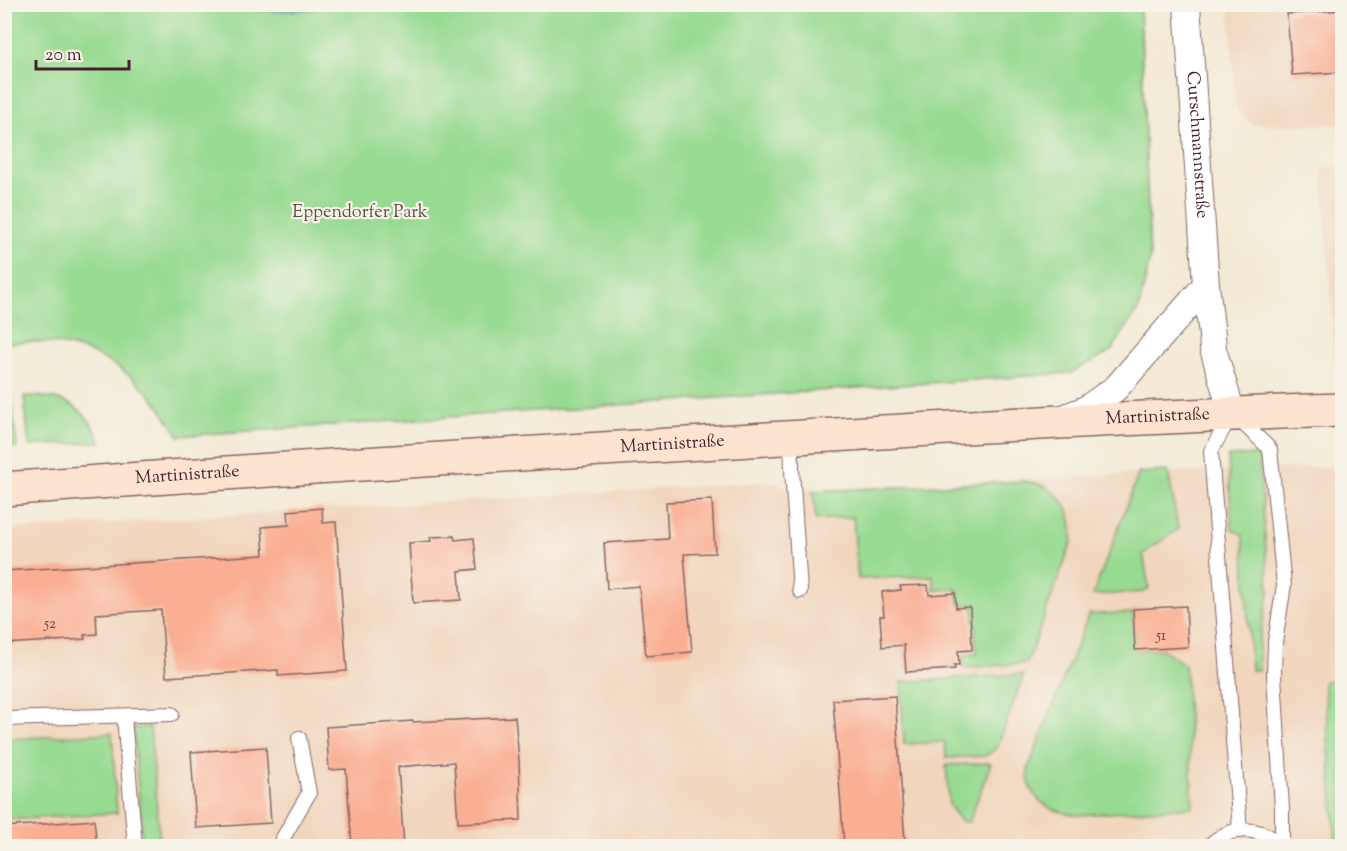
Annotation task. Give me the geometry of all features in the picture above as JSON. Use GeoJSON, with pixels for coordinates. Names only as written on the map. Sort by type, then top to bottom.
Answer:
{"type":"FeatureCollection","features":[{"type":"Feature","properties":{"kind":"street","name":"Curschmannstraße"},"geometry":{"type":"LineString","coordinates":[[1187,4],[1206,285],[1213,349],[1232,413]]}},
{"type":"Feature","properties":{"kind":"street"},"geometry":{"type":"LineString","coordinates":[[1049,423],[1086,409],[1116,388],[1206,285]]}},
{"type":"Feature","properties":{"kind":"street","name":"Martinistraße"},"geometry":{"type":"LineString","coordinates":[[4,489],[254,470],[791,437],[1232,413],[1342,410]]}},
{"type":"Feature","properties":{"kind":"lane"},"geometry":{"type":"LineString","coordinates":[[1240,831],[1211,451],[1232,413],[1270,449],[1284,585],[1275,642],[1274,675],[1282,846]]}},
{"type":"Feature","properties":{"kind":"lane"},"geometry":{"type":"LineString","coordinates":[[791,437],[800,591]]}},
{"type":"Feature","properties":{"kind":"lane"},"geometry":{"type":"LineString","coordinates":[[4,719],[172,714]]}},
{"type":"Feature","properties":{"kind":"lane"},"geometry":{"type":"LineString","coordinates":[[123,717],[135,846]]}},
{"type":"Feature","properties":{"kind":"lane"},"geometry":{"type":"LineString","coordinates":[[284,846],[283,838],[309,793],[299,738]]}},
{"type":"Feature","properties":{"kind":"lane"},"geometry":{"type":"LineString","coordinates":[[1209,846],[1227,833],[1255,831],[1270,836],[1282,846]]}},
{"type":"Feature","properties":{"kind":"shaded area"},"geometry":{"type":"Polygon","coordinates":[[[1229,5],[1342,5],[1342,125],[1253,125],[1236,109],[1229,5]]]}},
{"type":"Feature","properties":{"kind":"shaded area"},"geometry":{"type":"Polygon","coordinates":[[[1322,166],[1342,167],[1342,359],[1335,359],[1322,166]]]}},
{"type":"Feature","properties":{"kind":"shaded area"},"geometry":{"type":"Polygon","coordinates":[[[1342,466],[1342,846],[5,846],[5,530],[766,482],[813,491],[1139,473],[1342,466]]]}},
{"type":"Feature","properties":{"kind":"green space","name":"Eppendorfer Park"},"geometry":{"type":"Polygon","coordinates":[[[237,4],[276,11],[342,4],[1140,5],[1150,259],[1139,308],[1111,351],[1071,373],[179,436],[150,395],[135,380],[102,358],[84,350],[46,342],[5,344],[5,5],[237,4]]]}},
{"type":"Feature","properties":{"kind":"green space"},"geometry":{"type":"Polygon","coordinates":[[[24,396],[61,400],[71,405],[88,419],[100,442],[29,446],[24,396]]]}},
{"type":"Feature","properties":{"kind":"green space"},"geometry":{"type":"Polygon","coordinates":[[[11,398],[17,447],[5,448],[5,400],[11,398]]]}},
{"type":"Feature","properties":{"kind":"green space"},"geometry":{"type":"Polygon","coordinates":[[[1259,455],[1269,592],[1259,641],[1259,670],[1251,670],[1243,535],[1232,529],[1228,456],[1259,455]]]}},
{"type":"Feature","properties":{"kind":"green space"},"geometry":{"type":"Polygon","coordinates":[[[1168,471],[1178,529],[1143,554],[1149,588],[1144,592],[1093,595],[1139,473],[1168,471]]]}},
{"type":"Feature","properties":{"kind":"green space"},"geometry":{"type":"Polygon","coordinates":[[[1023,481],[1035,483],[1054,493],[1067,508],[1072,529],[1072,541],[1027,663],[964,668],[963,655],[977,654],[973,604],[959,605],[957,589],[934,590],[933,576],[858,579],[853,517],[816,520],[813,491],[1023,481]]]}},
{"type":"Feature","properties":{"kind":"green space"},"geometry":{"type":"Polygon","coordinates":[[[1133,613],[1136,650],[1162,649],[1185,665],[1193,807],[1078,815],[1058,811],[1042,802],[1031,789],[1028,769],[1089,614],[1133,613]]]}},
{"type":"Feature","properties":{"kind":"green space"},"geometry":{"type":"Polygon","coordinates":[[[1024,674],[997,748],[985,756],[946,758],[945,742],[904,744],[901,682],[1024,674]]]}},
{"type":"Feature","properties":{"kind":"green space"},"geometry":{"type":"Polygon","coordinates":[[[1342,680],[1342,843],[1336,844],[1324,681],[1342,680]]]}},
{"type":"Feature","properties":{"kind":"green space"},"geometry":{"type":"Polygon","coordinates":[[[150,727],[160,846],[143,846],[133,728],[150,727]]]}},
{"type":"Feature","properties":{"kind":"green space"},"geometry":{"type":"Polygon","coordinates":[[[112,733],[117,813],[5,820],[5,739],[112,733]]]}},
{"type":"Feature","properties":{"kind":"green space"},"geometry":{"type":"Polygon","coordinates":[[[991,763],[969,822],[961,821],[949,805],[946,765],[991,763]]]}},
{"type":"Feature","properties":{"kind":"water"},"geometry":{"type":"Polygon","coordinates":[[[237,4],[342,5],[276,11],[237,4]]]}},
{"type":"Feature","properties":{"kind":"building"},"geometry":{"type":"Polygon","coordinates":[[[1342,10],[1342,72],[1292,75],[1287,14],[1342,10]]]}},
{"type":"Feature","properties":{"kind":"building"},"geometry":{"type":"Polygon","coordinates":[[[712,500],[715,553],[684,554],[692,652],[646,656],[639,586],[607,589],[604,543],[668,539],[666,502],[712,500]]]}},
{"type":"Feature","properties":{"kind":"building"},"geometry":{"type":"Polygon","coordinates":[[[322,508],[323,523],[336,522],[347,671],[278,676],[278,670],[166,677],[161,610],[96,614],[97,634],[84,635],[85,639],[4,644],[4,571],[264,555],[262,527],[289,525],[288,511],[322,508]]]}},
{"type":"Feature","properties":{"kind":"building"},"geometry":{"type":"Polygon","coordinates":[[[454,536],[455,540],[474,538],[477,569],[459,571],[461,600],[413,603],[409,543],[431,541],[430,537],[454,536]]]}},
{"type":"Feature","properties":{"kind":"building"},"geometry":{"type":"Polygon","coordinates":[[[928,585],[929,595],[955,593],[956,608],[970,607],[972,650],[958,651],[959,665],[954,665],[955,669],[906,672],[904,645],[882,647],[880,616],[884,616],[882,592],[901,590],[900,586],[928,585]]]}},
{"type":"Feature","properties":{"kind":"building"},"geometry":{"type":"Polygon","coordinates":[[[1186,606],[1188,647],[1135,650],[1133,609],[1186,606]]]}},
{"type":"Feature","properties":{"kind":"building"},"geometry":{"type":"Polygon","coordinates":[[[895,696],[905,842],[844,846],[833,700],[895,696]]]}},
{"type":"Feature","properties":{"kind":"building"},"geometry":{"type":"Polygon","coordinates":[[[515,717],[521,820],[458,823],[454,762],[398,767],[404,846],[352,846],[346,769],[329,770],[326,727],[515,717]]]}},
{"type":"Feature","properties":{"kind":"building"},"geometry":{"type":"Polygon","coordinates":[[[266,747],[271,823],[196,828],[191,752],[266,747]]]}},
{"type":"Feature","properties":{"kind":"building"},"geometry":{"type":"Polygon","coordinates":[[[94,820],[97,846],[4,846],[4,827],[94,820]]]}}]}
